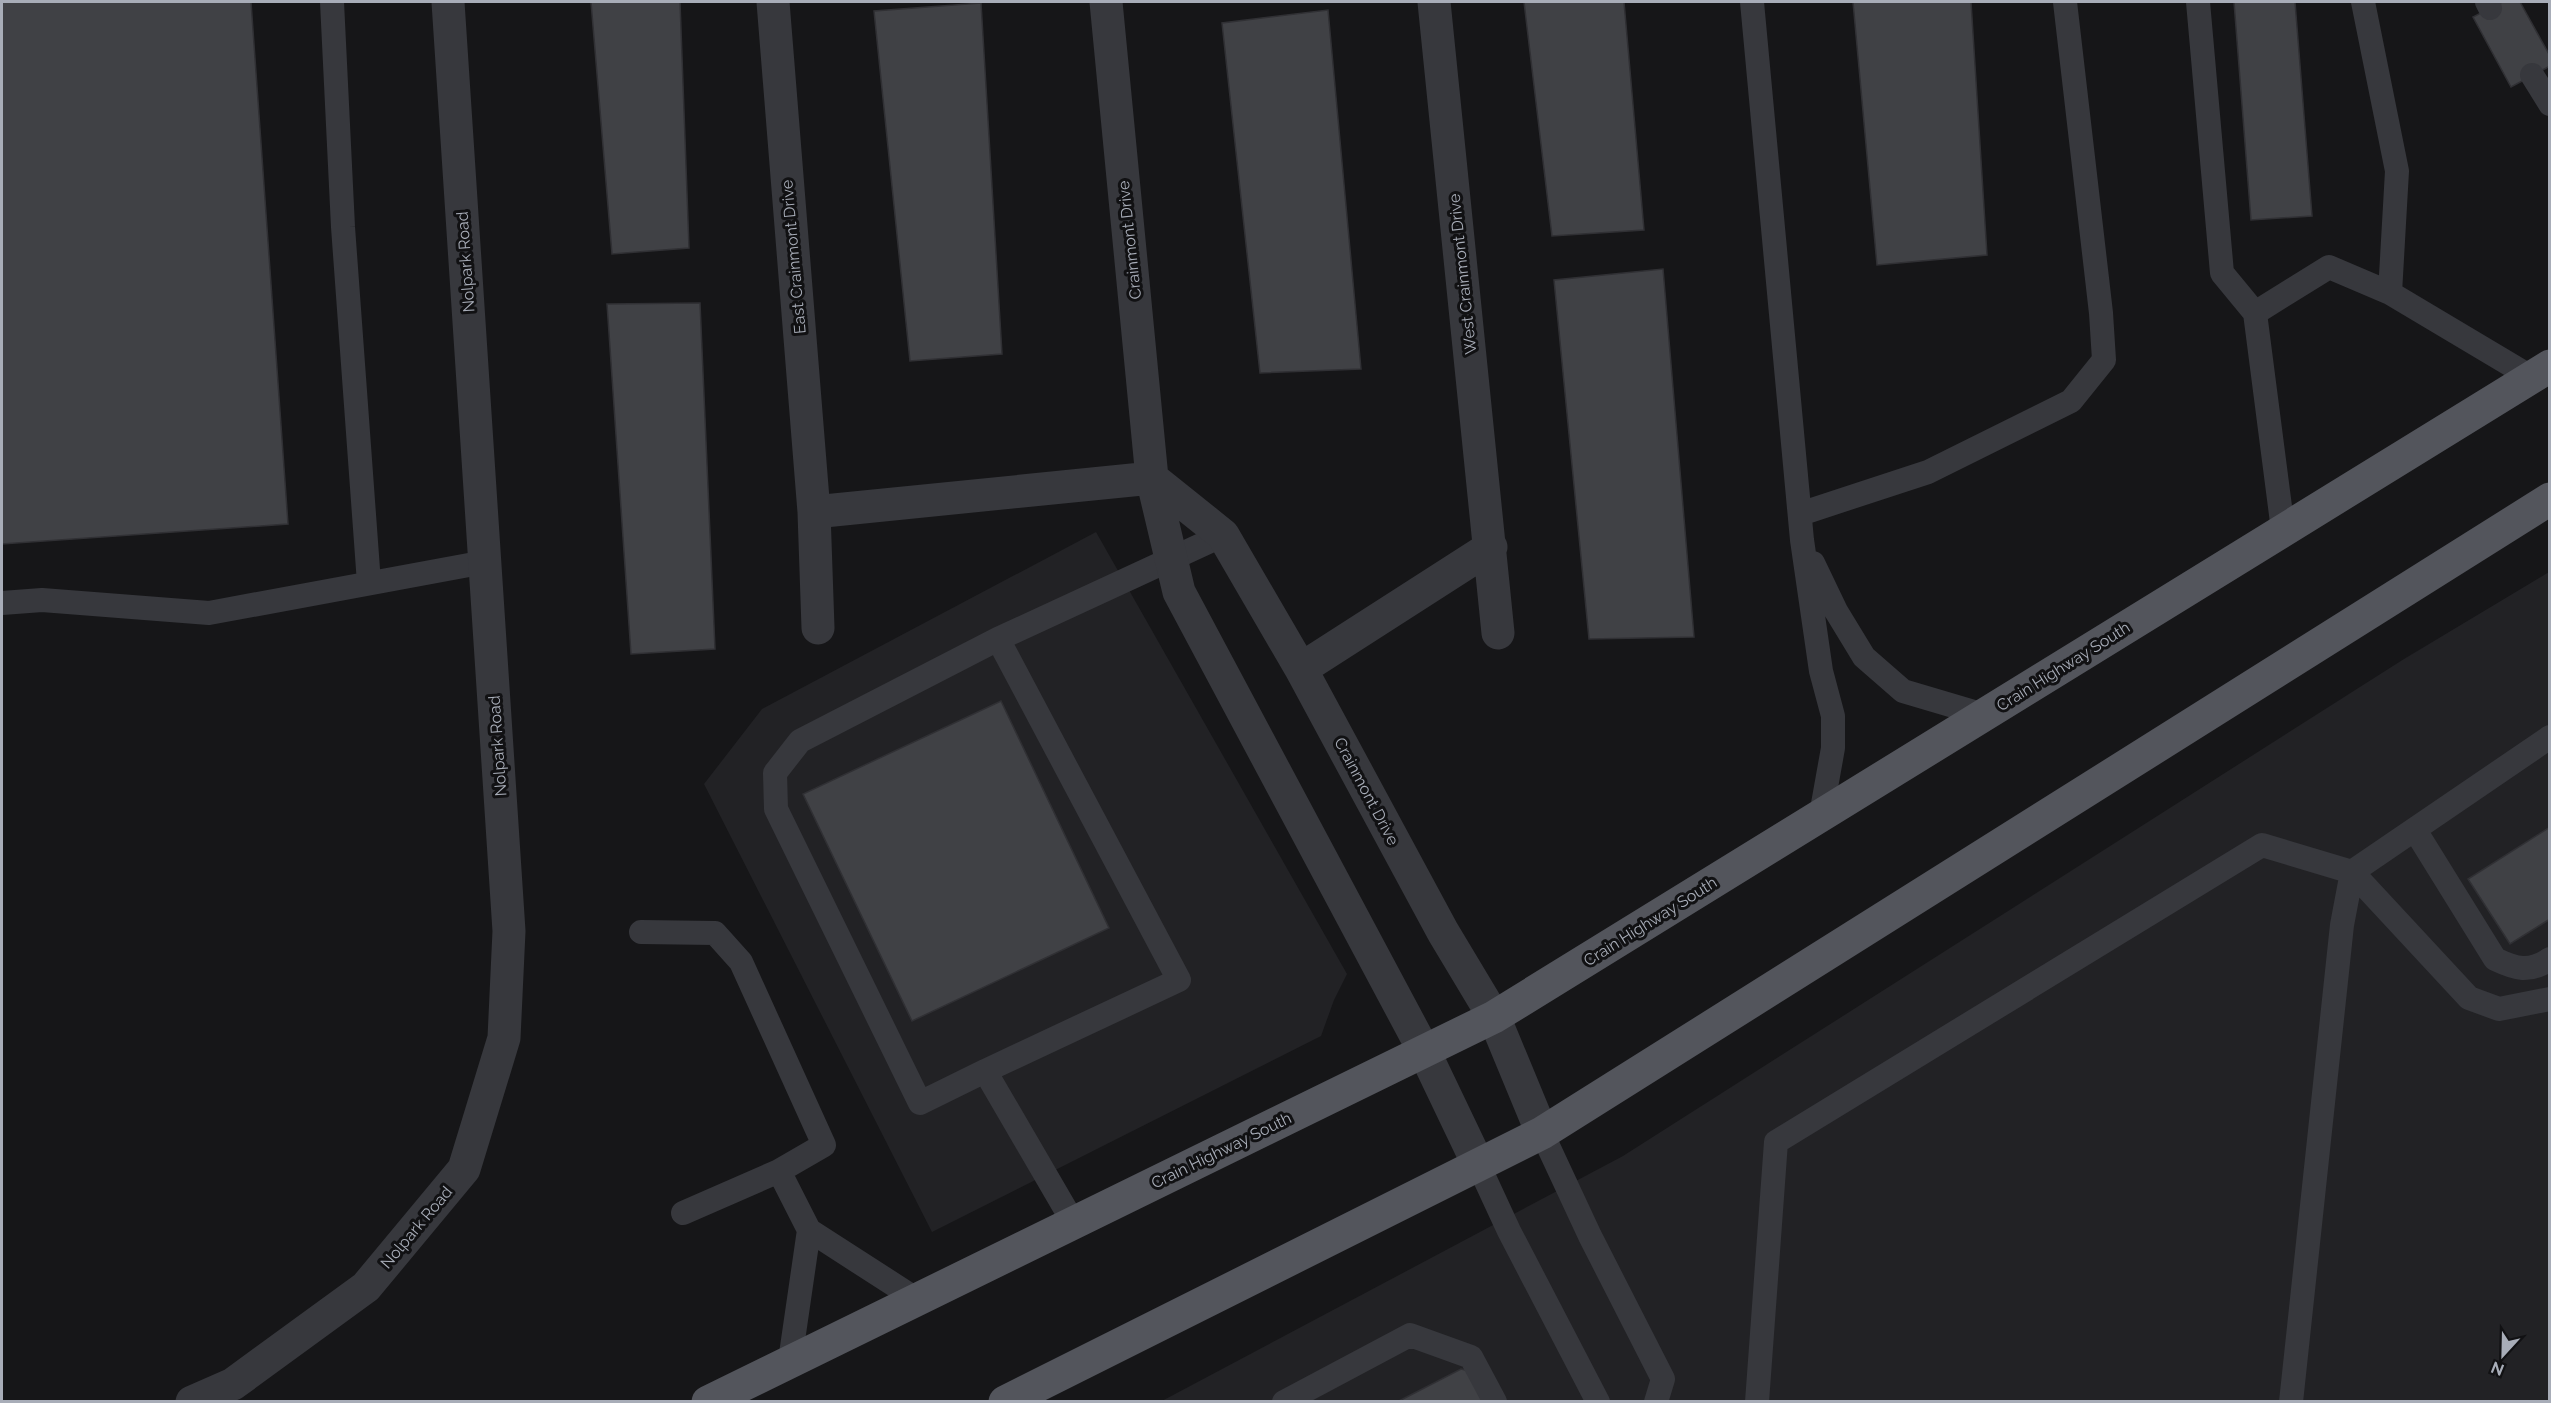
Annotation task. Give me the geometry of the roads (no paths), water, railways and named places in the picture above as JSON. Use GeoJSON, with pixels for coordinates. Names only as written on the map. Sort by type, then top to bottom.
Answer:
{"type":"FeatureCollection","features":[{"type":"Feature","properties":{"kind":"main road","name":"Crain Highway South"},"geometry":{"type":"LineString","coordinates":[[708,1401],[1494,1017],[2540,372]]}},
{"type":"Feature","properties":{"kind":"main road"},"geometry":{"type":"LineString","coordinates":[[1005,1401],[1542,1133],[2550,499]]}},
{"type":"Feature","properties":{"kind":"street","name":"Nolpark Road"},"geometry":{"type":"LineString","coordinates":[[192,1401],[238,1393],[366,1287],[464,1169],[504,1038],[509,932],[448,2]]}},
{"type":"Feature","properties":{"kind":"street","name":"East Crainmont Drive"},"geometry":{"type":"LineString","coordinates":[[773,2],[814,512],[818,628]]}},
{"type":"Feature","properties":{"kind":"street","name":"Crainmont Drive"},"geometry":{"type":"LineString","coordinates":[[1106,2],[1152,478],[1179,592],[1424,1051],[1478,1164]]}},
{"type":"Feature","properties":{"kind":"street","name":"West Crainmont Drive"},"geometry":{"type":"LineString","coordinates":[[1434,2],[1498,633]]}},
{"type":"Feature","properties":{"kind":"street"},"geometry":{"type":"LineString","coordinates":[[814,512],[1152,478]]}},
{"type":"Feature","properties":{"kind":"street","name":"Crainmont Drive"},"geometry":{"type":"LineString","coordinates":[[1152,478],[1223,535],[1301,669],[1443,932],[1494,1017],[1542,1133]]}},
{"type":"Feature","properties":{"kind":"street"},"geometry":{"type":"LineString","coordinates":[[1301,669],[1491,547]]}},
{"type":"Feature","properties":{"kind":"lane"},"geometry":{"type":"LineString","coordinates":[[332,2],[343,227],[369,583]]}},
{"type":"Feature","properties":{"kind":"lane"},"geometry":{"type":"LineString","coordinates":[[1752,2],[1802,540],[1821,671],[1833,716],[1833,747],[1821,815]]}},
{"type":"Feature","properties":{"kind":"lane"},"geometry":{"type":"LineString","coordinates":[[1800,514],[1928,472],[2071,401],[2104,360],[2101,313],[2065,2]]}},
{"type":"Feature","properties":{"kind":"lane"},"geometry":{"type":"LineString","coordinates":[[2198,2],[2222,273],[2255,313],[2283,530]]}},
{"type":"Feature","properties":{"kind":"lane"},"geometry":{"type":"LineString","coordinates":[[2363,2],[2397,171],[2390,293]]}},
{"type":"Feature","properties":{"kind":"lane"},"geometry":{"type":"LineString","coordinates":[[2532,75],[2550,104]]}},
{"type":"Feature","properties":{"kind":"lane"},"geometry":{"type":"LineString","coordinates":[[2255,313],[2329,267],[2390,293],[2540,372]]}},
{"type":"Feature","properties":{"kind":"lane"},"geometry":{"type":"LineString","coordinates":[[998,639],[1179,980],[920,1103],[776,809],[775,773],[800,741],[998,639],[1223,535]]}},
{"type":"Feature","properties":{"kind":"lane"},"geometry":{"type":"LineString","coordinates":[[1802,540],[1836,611],[1864,657],[1903,691],[1984,715]]}},
{"type":"Feature","properties":{"kind":"lane"},"geometry":{"type":"LineString","coordinates":[[2,603],[42,600],[209,613],[485,562]]}},
{"type":"Feature","properties":{"kind":"lane"},"geometry":{"type":"LineString","coordinates":[[2291,1401],[2342,925],[2352,872],[2550,738]]}},
{"type":"Feature","properties":{"kind":"lane"},"geometry":{"type":"LineString","coordinates":[[2415,830],[2494,959],[2513,968],[2536,968],[2550,959]]}},
{"type":"Feature","properties":{"kind":"lane"},"geometry":{"type":"LineString","coordinates":[[1757,1401],[1776,1142],[2262,845],[2352,872],[2469,998],[2499,1009],[2550,999]]}},
{"type":"Feature","properties":{"kind":"lane"},"geometry":{"type":"LineString","coordinates":[[641,932],[715,933],[741,962],[824,1145],[779,1171],[684,1213]]}},
{"type":"Feature","properties":{"kind":"lane"},"geometry":{"type":"LineString","coordinates":[[984,1071],[1073,1222]]}},
{"type":"Feature","properties":{"kind":"lane"},"geometry":{"type":"LineString","coordinates":[[1542,1133],[1590,1236],[1663,1379],[1656,1401]]}},
{"type":"Feature","properties":{"kind":"lane"},"geometry":{"type":"LineString","coordinates":[[1478,1164],[1509,1231],[1598,1401]]}},
{"type":"Feature","properties":{"kind":"lane"},"geometry":{"type":"LineString","coordinates":[[779,1171],[809,1230],[916,1299]]}},
{"type":"Feature","properties":{"kind":"lane"},"geometry":{"type":"LineString","coordinates":[[790,1361],[809,1230]]}},
{"type":"Feature","properties":{"kind":"lane"},"geometry":{"type":"LineString","coordinates":[[1284,1401],[1410,1335],[1471,1357],[1495,1401]]}}]}
